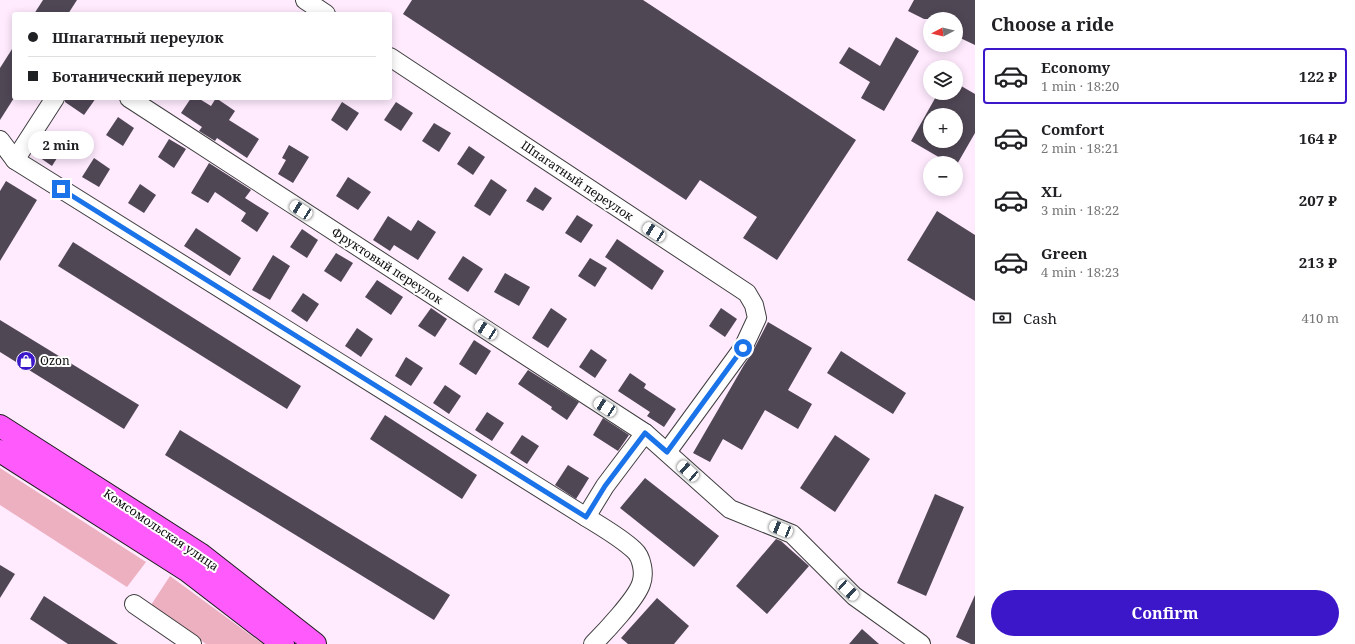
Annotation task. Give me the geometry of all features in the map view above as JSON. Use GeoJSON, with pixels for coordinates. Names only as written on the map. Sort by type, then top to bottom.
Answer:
{"type":"FeatureCollection","features":[{"type":"Feature","properties":{"kind":"main road","name":"Комсомольская улица"},"geometry":{"type":"LineString","coordinates":[[0,426],[200,554],[315,644]]}},
{"type":"Feature","properties":{"kind":"main road","name":"Комсомольская улица"},"geometry":{"type":"LineString","coordinates":[[0,451],[183,568],[283,644]]}},
{"type":"Feature","properties":{"kind":"street"},"geometry":{"type":"LineString","coordinates":[[304,0],[323,12]]}},
{"type":"Feature","properties":{"kind":"street","name":"Шпагатный переулок"},"geometry":{"type":"LineString","coordinates":[[392,58],[747,293],[754,305],[756,318],[743,348],[667,452]]}},
{"type":"Feature","properties":{"kind":"street"},"geometry":{"type":"LineString","coordinates":[[15,160],[54,100]]}},
{"type":"Feature","properties":{"kind":"street","name":"Фруктовый переулок"},"geometry":{"type":"LineString","coordinates":[[132,100],[645,433],[730,509],[792,534],[854,596],[921,644]]}},
{"type":"Feature","properties":{"kind":"street"},"geometry":{"type":"LineString","coordinates":[[0,140],[15,160],[586,517],[635,550],[641,560],[642,584],[635,595],[593,644]]}},
{"type":"Feature","properties":{"kind":"street"},"geometry":{"type":"LineString","coordinates":[[586,517],[605,486],[645,433]]}},
{"type":"Feature","properties":{"kind":"street"},"geometry":{"type":"LineString","coordinates":[[134,604],[192,644]]}},
{"type":"Feature","properties":{"kind":"shaded area"},"geometry":{"type":"Polygon","coordinates":[[[0,468],[146,562],[127,587],[0,505],[0,468]]]}},
{"type":"Feature","properties":{"kind":"shaded area"},"geometry":{"type":"Polygon","coordinates":[[[170,576],[263,644],[206,644],[151,605],[170,576]]]}},
{"type":"Feature","properties":{"kind":"building"},"geometry":{"type":"Polygon","coordinates":[[[43,0],[77,0],[69,12],[35,12],[43,0]]]}},
{"type":"Feature","properties":{"kind":"building"},"geometry":{"type":"Polygon","coordinates":[[[412,0],[643,0],[856,140],[777,260],[743,238],[757,217],[700,180],[686,200],[403,14],[412,0]]]}},
{"type":"Feature","properties":{"kind":"building"},"geometry":{"type":"Polygon","coordinates":[[[914,0],[975,0],[975,45],[963,39],[963,12],[923,12],[923,18],[908,11],[914,0]]]}},
{"type":"Feature","properties":{"kind":"building"},"geometry":{"type":"Polygon","coordinates":[[[896,37],[919,51],[884,111],[861,98],[870,82],[839,63],[849,47],[880,66],[896,37]]]}},
{"type":"Feature","properties":{"kind":"building"},"geometry":{"type":"Polygon","coordinates":[[[12,49],[13,100],[0,120],[0,68],[12,49]]]}},
{"type":"Feature","properties":{"kind":"building"},"geometry":{"type":"Polygon","coordinates":[[[963,87],[975,94],[975,133],[962,156],[937,156],[923,148],[963,148],[963,108],[930,108],[934,100],[963,100],[963,87]]]}},
{"type":"Feature","properties":{"kind":"building"},"geometry":{"type":"Polygon","coordinates":[[[65,100],[95,100],[84,115],[65,102],[65,100]]]}},
{"type":"Feature","properties":{"kind":"building"},"geometry":{"type":"Polygon","coordinates":[[[190,100],[201,100],[211,106],[215,100],[219,100],[235,111],[229,120],[259,139],[247,158],[217,138],[215,141],[199,131],[202,127],[181,113],[190,100]]]}},
{"type":"Feature","properties":{"kind":"building"},"geometry":{"type":"Polygon","coordinates":[[[342,102],[359,113],[347,131],[331,120],[342,102]]]}},
{"type":"Feature","properties":{"kind":"building"},"geometry":{"type":"Polygon","coordinates":[[[396,102],[413,113],[401,131],[384,120],[396,102]]]}},
{"type":"Feature","properties":{"kind":"building"},"geometry":{"type":"Polygon","coordinates":[[[118,117],[134,128],[123,146],[106,135],[118,117]]]}},
{"type":"Feature","properties":{"kind":"building"},"geometry":{"type":"Polygon","coordinates":[[[923,120],[923,148],[911,141],[923,120]]]}},
{"type":"Feature","properties":{"kind":"building"},"geometry":{"type":"Polygon","coordinates":[[[434,123],[451,133],[439,152],[422,141],[434,123]]]}},
{"type":"Feature","properties":{"kind":"building"},"geometry":{"type":"Polygon","coordinates":[[[48,137],[64,147],[52,166],[36,155],[48,137]]]}},
{"type":"Feature","properties":{"kind":"building"},"geometry":{"type":"Polygon","coordinates":[[[169,139],[186,149],[174,168],[158,157],[169,139]]]}},
{"type":"Feature","properties":{"kind":"building"},"geometry":{"type":"Polygon","coordinates":[[[289,145],[309,157],[293,183],[278,174],[286,160],[282,158],[289,145]]]}},
{"type":"Feature","properties":{"kind":"building"},"geometry":{"type":"Polygon","coordinates":[[[469,146],[485,157],[473,175],[457,164],[469,146]]]}},
{"type":"Feature","properties":{"kind":"building"},"geometry":{"type":"Polygon","coordinates":[[[94,158],[110,169],[99,187],[82,177],[94,158]]]}},
{"type":"Feature","properties":{"kind":"building"},"geometry":{"type":"Polygon","coordinates":[[[209,163],[251,190],[245,198],[269,213],[257,232],[241,221],[246,213],[215,192],[208,203],[191,193],[209,163]]]}},
{"type":"Feature","properties":{"kind":"building"},"geometry":{"type":"Polygon","coordinates":[[[348,177],[371,192],[358,210],[336,196],[348,177]]]}},
{"type":"Feature","properties":{"kind":"building"},"geometry":{"type":"Polygon","coordinates":[[[491,179],[507,190],[490,216],[474,206],[491,179]]]}},
{"type":"Feature","properties":{"kind":"building"},"geometry":{"type":"Polygon","coordinates":[[[6,181],[37,200],[0,261],[0,191],[6,181]]]}},
{"type":"Feature","properties":{"kind":"building"},"geometry":{"type":"Polygon","coordinates":[[[140,184],[156,195],[144,213],[128,203],[140,184]]]}},
{"type":"Feature","properties":{"kind":"building"},"geometry":{"type":"Polygon","coordinates":[[[535,187],[552,198],[543,211],[526,201],[535,187]]]}},
{"type":"Feature","properties":{"kind":"building"},"geometry":{"type":"Polygon","coordinates":[[[937,211],[975,235],[975,301],[907,260],[937,211]]]}},
{"type":"Feature","properties":{"kind":"building"},"geometry":{"type":"Polygon","coordinates":[[[577,215],[593,225],[581,243],[565,233],[577,215]]]}},
{"type":"Feature","properties":{"kind":"building"},"geometry":{"type":"Polygon","coordinates":[[[388,216],[411,231],[418,220],[436,232],[418,260],[394,245],[390,251],[373,240],[388,216]]]}},
{"type":"Feature","properties":{"kind":"building"},"geometry":{"type":"Polygon","coordinates":[[[196,228],[241,258],[230,276],[184,246],[196,228]]]}},
{"type":"Feature","properties":{"kind":"building"},"geometry":{"type":"Polygon","coordinates":[[[302,229],[318,240],[307,258],[290,247],[302,229]]]}},
{"type":"Feature","properties":{"kind":"building"},"geometry":{"type":"Polygon","coordinates":[[[617,239],[664,271],[652,290],[605,257],[617,239]]]}},
{"type":"Feature","properties":{"kind":"building"},"geometry":{"type":"Polygon","coordinates":[[[73,242],[301,386],[287,409],[58,266],[73,242]]]}},
{"type":"Feature","properties":{"kind":"building"},"geometry":{"type":"Polygon","coordinates":[[[336,253],[353,263],[341,282],[324,271],[336,253]]]}},
{"type":"Feature","properties":{"kind":"building"},"geometry":{"type":"Polygon","coordinates":[[[273,255],[290,266],[270,300],[252,290],[273,255]]]}},
{"type":"Feature","properties":{"kind":"building"},"geometry":{"type":"Polygon","coordinates":[[[463,256],[483,269],[468,292],[448,279],[463,256]]]}},
{"type":"Feature","properties":{"kind":"building"},"geometry":{"type":"Polygon","coordinates":[[[590,258],[607,268],[595,287],[578,276],[590,258]]]}},
{"type":"Feature","properties":{"kind":"building"},"geometry":{"type":"Polygon","coordinates":[[[505,273],[530,287],[519,306],[494,292],[505,273]]]}},
{"type":"Feature","properties":{"kind":"building"},"geometry":{"type":"Polygon","coordinates":[[[377,280],[403,297],[391,315],[365,297],[377,280]]]}},
{"type":"Feature","properties":{"kind":"building"},"geometry":{"type":"Polygon","coordinates":[[[303,293],[319,304],[307,322],[291,311],[303,293]]]}},
{"type":"Feature","properties":{"kind":"building"},"geometry":{"type":"Polygon","coordinates":[[[431,308],[447,319],[435,337],[418,326],[431,308]]]}},
{"type":"Feature","properties":{"kind":"building"},"geometry":{"type":"Polygon","coordinates":[[[551,308],[567,319],[548,348],[532,338],[551,308]]]}},
{"type":"Feature","properties":{"kind":"building"},"geometry":{"type":"Polygon","coordinates":[[[721,308],[737,319],[725,337],[709,326],[721,308]]]}},
{"type":"Feature","properties":{"kind":"building"},"geometry":{"type":"Polygon","coordinates":[[[0,320],[139,405],[124,429],[0,352],[0,320]]]}},
{"type":"Feature","properties":{"kind":"building"},"geometry":{"type":"Polygon","coordinates":[[[768,322],[812,348],[788,390],[812,404],[798,429],[765,410],[742,450],[723,439],[710,462],[693,453],[752,353],[768,322]]]}},
{"type":"Feature","properties":{"kind":"building"},"geometry":{"type":"Polygon","coordinates":[[[357,328],[373,339],[361,357],[345,346],[357,328]]]}},
{"type":"Feature","properties":{"kind":"building"},"geometry":{"type":"Polygon","coordinates":[[[474,340],[491,351],[476,375],[459,364],[474,340]]]}},
{"type":"Feature","properties":{"kind":"building"},"geometry":{"type":"Polygon","coordinates":[[[591,349],[607,360],[595,378],[579,367],[591,349]]]}},
{"type":"Feature","properties":{"kind":"building"},"geometry":{"type":"Polygon","coordinates":[[[841,351],[906,393],[893,414],[827,373],[841,351]]]}},
{"type":"Feature","properties":{"kind":"building"},"geometry":{"type":"Polygon","coordinates":[[[406,357],[423,368],[411,386],[395,376],[406,357]]]}},
{"type":"Feature","properties":{"kind":"building"},"geometry":{"type":"Polygon","coordinates":[[[528,370],[579,402],[567,420],[551,409],[552,407],[518,384],[528,370]]]}},
{"type":"Feature","properties":{"kind":"building"},"geometry":{"type":"Polygon","coordinates":[[[630,373],[646,384],[644,388],[676,409],[664,427],[647,416],[650,412],[618,391],[630,373]]]}},
{"type":"Feature","properties":{"kind":"building"},"geometry":{"type":"Polygon","coordinates":[[[445,385],[461,396],[449,414],[433,403],[445,385]]]}},
{"type":"Feature","properties":{"kind":"building"},"geometry":{"type":"Polygon","coordinates":[[[487,412],[504,423],[492,441],[475,430],[487,412]]]}},
{"type":"Feature","properties":{"kind":"building"},"geometry":{"type":"Polygon","coordinates":[[[385,415],[477,475],[462,499],[370,439],[385,415]]]}},
{"type":"Feature","properties":{"kind":"building"},"geometry":{"type":"Polygon","coordinates":[[[603,418],[629,435],[618,451],[593,435],[603,418]]]}},
{"type":"Feature","properties":{"kind":"building"},"geometry":{"type":"Polygon","coordinates":[[[180,430],[450,595],[434,620],[165,455],[180,430]]]}},
{"type":"Feature","properties":{"kind":"building"},"geometry":{"type":"Polygon","coordinates":[[[522,435],[539,446],[527,464],[510,453],[522,435]]]}},
{"type":"Feature","properties":{"kind":"building"},"geometry":{"type":"Polygon","coordinates":[[[835,435],[870,459],[835,512],[800,488],[835,435]]]}},
{"type":"Feature","properties":{"kind":"building"},"geometry":{"type":"Polygon","coordinates":[[[568,465],[589,478],[576,499],[555,485],[568,465]]]}},
{"type":"Feature","properties":{"kind":"building"},"geometry":{"type":"Polygon","coordinates":[[[645,478],[719,536],[694,567],[620,508],[645,478]]]}},
{"type":"Feature","properties":{"kind":"building"},"geometry":{"type":"Polygon","coordinates":[[[935,494],[964,507],[926,596],[897,583],[935,494]]]}},
{"type":"Feature","properties":{"kind":"building"},"geometry":{"type":"Polygon","coordinates":[[[776,539],[781,541],[809,566],[767,614],[736,586],[776,539]]]}},
{"type":"Feature","properties":{"kind":"building"},"geometry":{"type":"Polygon","coordinates":[[[0,565],[15,574],[0,598],[0,565]]]}},
{"type":"Feature","properties":{"kind":"building"},"geometry":{"type":"Polygon","coordinates":[[[975,595],[975,644],[971,644],[956,637],[975,595]]]}},
{"type":"Feature","properties":{"kind":"building"},"geometry":{"type":"Polygon","coordinates":[[[44,596],[118,644],[68,644],[30,619],[44,596]]]}},
{"type":"Feature","properties":{"kind":"building"},"geometry":{"type":"Polygon","coordinates":[[[657,598],[689,626],[674,644],[628,644],[621,638],[657,598]]]}},
{"type":"Feature","properties":{"kind":"building"},"geometry":{"type":"Polygon","coordinates":[[[862,629],[879,644],[849,644],[862,629]]]}},
{"type":"Feature","properties":{"kind":"place","name":"Ozon"},"geometry":{"type":"Point","coordinates":[26,361]}},
{"type":"Feature","properties":{"kind":"route"},"geometry":{"type":"LineString","coordinates":[[61,189],[586,517],[605,486],[645,433],[667,452],[743,348]]}}]}
